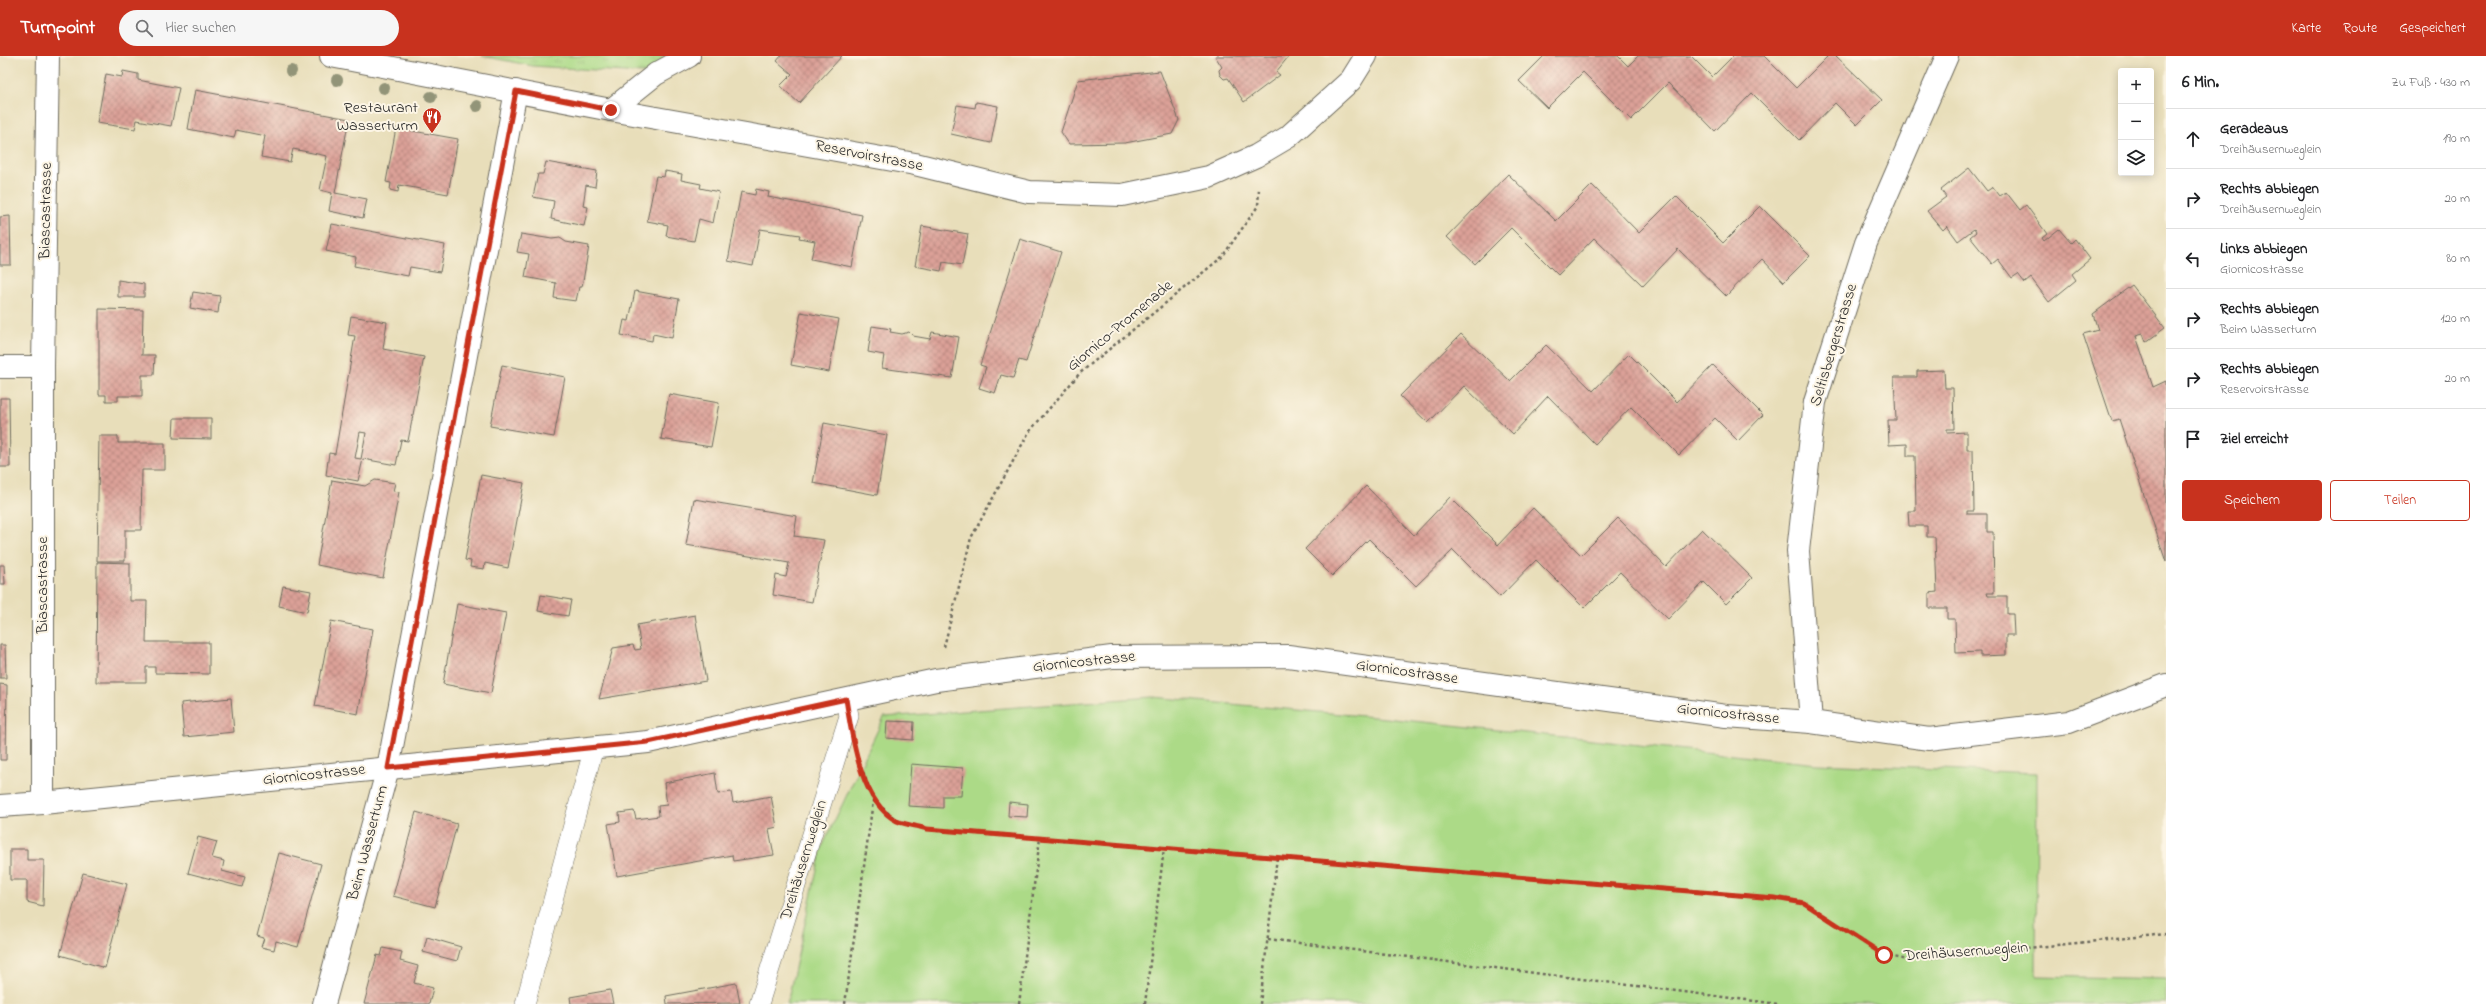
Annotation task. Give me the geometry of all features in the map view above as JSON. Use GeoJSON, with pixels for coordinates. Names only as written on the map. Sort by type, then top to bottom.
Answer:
{"type":"FeatureCollection","features":[{"type":"Feature","properties":{"kind":"street","name":"Biascastrasse"},"geometry":{"type":"LineString","coordinates":[[43,803],[43,367],[48,56]]}},
{"type":"Feature","properties":{"kind":"street","name":"Reservoirstrasse"},"geometry":{"type":"LineString","coordinates":[[330,56],[611,110],[915,164],[1029,192],[1122,195],[1209,177],[1260,154],[1288,137],[1351,80],[1366,56]]}},
{"type":"Feature","properties":{"kind":"street"},"geometry":{"type":"LineString","coordinates":[[611,110],[656,74],[689,56]]}},
{"type":"Feature","properties":{"kind":"street","name":"Seltisbergerstrasse"},"geometry":{"type":"LineString","coordinates":[[1811,722],[1798,551],[1815,402],[1866,243],[1947,56]]}},
{"type":"Feature","properties":{"kind":"street","name":"Beim Wasserturm"},"geometry":{"type":"LineString","coordinates":[[324,1004],[388,768],[516,91]]}},
{"type":"Feature","properties":{"kind":"street"},"geometry":{"type":"LineString","coordinates":[[0,367],[43,367]]}},
{"type":"Feature","properties":{"kind":"street","name":"Giornicostrasse"},"geometry":{"type":"LineString","coordinates":[[0,806],[43,803],[648,742],[936,680],[1112,657],[1288,656],[1726,716],[1811,722],[1929,739],[2069,722],[2166,685]]}},
{"type":"Feature","properties":{"kind":"lane","name":"Dreihäusernweglein"},"geometry":{"type":"LineString","coordinates":[[759,1004],[849,716],[846,699]]}},
{"type":"Feature","properties":{"kind":"lane"},"geometry":{"type":"LineString","coordinates":[[524,1004],[594,747]]}},
{"type":"Feature","properties":{"kind":"path","name":"Giornico-Promenade"},"geometry":{"type":"LineString","coordinates":[[936,680],[971,538],[1029,432],[1080,373],[1222,257],[1258,206],[1260,154]]}},
{"type":"Feature","properties":{"kind":"path","name":"Dreihäusernweglein"},"geometry":{"type":"LineString","coordinates":[[860,766],[873,800],[897,820],[927,829],[1775,898],[1804,903],[1884,955],[1908,960],[2166,934]]}},
{"type":"Feature","properties":{"kind":"path"},"geometry":{"type":"LineString","coordinates":[[845,1004],[873,800]]}},
{"type":"Feature","properties":{"kind":"path"},"geometry":{"type":"LineString","coordinates":[[1019,1004],[1040,838]]}},
{"type":"Feature","properties":{"kind":"path"},"geometry":{"type":"LineString","coordinates":[[1145,1004],[1164,848]]}},
{"type":"Feature","properties":{"kind":"path"},"geometry":{"type":"LineString","coordinates":[[1260,1004],[1277,857]]}},
{"type":"Feature","properties":{"kind":"path"},"geometry":{"type":"LineString","coordinates":[[1268,939],[1778,1004]]}},
{"type":"Feature","properties":{"kind":"green space"},"geometry":{"type":"Polygon","coordinates":[[[482,56],[689,56],[656,74],[533,66],[482,56]]]}},
{"type":"Feature","properties":{"kind":"green space"},"geometry":{"type":"Polygon","coordinates":[[[1153,697],[1385,718],[1817,764],[2037,773],[2036,976],[2166,979],[2166,1004],[787,1004],[822,847],[884,717],[1153,697]]]}},
{"type":"Feature","properties":{"kind":"building"},"geometry":{"type":"Polygon","coordinates":[[[781,56],[842,56],[799,103],[780,86],[792,74],[777,61],[781,56]]]}},
{"type":"Feature","properties":{"kind":"building"},"geometry":{"type":"Polygon","coordinates":[[[1215,56],[1289,56],[1276,72],[1280,75],[1244,102],[1228,78],[1224,79],[1220,75],[1219,70],[1222,67],[1215,56]]]}},
{"type":"Feature","properties":{"kind":"building"},"geometry":{"type":"Polygon","coordinates":[[[1544,56],[1618,56],[1628,66],[1638,56],[1691,56],[1712,77],[1733,56],[1764,56],[1796,88],[1828,56],[1836,56],[1882,100],[1857,125],[1835,103],[1799,140],[1752,93],[1715,131],[1668,83],[1631,120],[1583,72],[1547,108],[1519,81],[1544,56]]]}},
{"type":"Feature","properties":{"kind":"building"},"geometry":{"type":"Polygon","coordinates":[[[123,71],[138,74],[138,80],[179,88],[171,126],[137,120],[135,129],[97,123],[106,74],[122,77],[123,71]]]}},
{"type":"Feature","properties":{"kind":"building"},"geometry":{"type":"Polygon","coordinates":[[[1160,71],[1179,120],[1172,134],[1125,143],[1069,144],[1061,132],[1078,80],[1160,71]]]}},
{"type":"Feature","properties":{"kind":"building"},"geometry":{"type":"Polygon","coordinates":[[[195,90],[349,119],[335,193],[367,199],[363,218],[329,211],[332,193],[320,190],[327,156],[293,149],[290,162],[261,157],[265,136],[236,130],[234,138],[188,129],[195,90]]]}},
{"type":"Feature","properties":{"kind":"building"},"geometry":{"type":"Polygon","coordinates":[[[976,102],[998,106],[991,143],[951,134],[957,105],[975,108],[976,102]]]}},
{"type":"Feature","properties":{"kind":"building"},"geometry":{"type":"Polygon","coordinates":[[[396,128],[458,139],[448,194],[399,185],[398,192],[390,190],[391,183],[386,182],[396,128]]]}},
{"type":"Feature","properties":{"kind":"building"},"geometry":{"type":"Polygon","coordinates":[[[546,162],[597,171],[595,187],[586,185],[583,206],[588,207],[584,226],[551,219],[554,201],[533,197],[538,174],[543,174],[546,162]]]}},
{"type":"Feature","properties":{"kind":"building"},"geometry":{"type":"Polygon","coordinates":[[[1969,168],[1987,191],[1993,187],[2000,196],[2006,192],[2020,210],[2026,205],[2047,234],[2042,238],[2044,241],[2059,229],[2071,243],[2075,239],[2090,259],[2072,274],[2076,280],[2049,302],[2031,278],[2025,283],[2018,274],[2012,278],[1998,259],[1992,264],[1970,237],[1976,232],[1974,229],[1958,241],[1947,226],[1943,230],[1927,211],[1946,197],[1941,190],[1969,168]]]}},
{"type":"Feature","properties":{"kind":"building"},"geometry":{"type":"Polygon","coordinates":[[[665,171],[682,174],[681,180],[701,184],[700,188],[719,192],[713,223],[699,219],[694,241],[666,236],[668,225],[647,221],[656,176],[664,177],[665,171]]]}},
{"type":"Feature","properties":{"kind":"building"},"geometry":{"type":"Polygon","coordinates":[[[1508,174],[1556,221],[1592,185],[1639,233],[1676,196],[1723,243],[1760,206],[1810,256],[1784,282],[1762,259],[1726,296],[1678,249],[1643,286],[1594,238],[1558,275],[1511,228],[1475,264],[1447,237],[1508,174]]]}},
{"type":"Feature","properties":{"kind":"building"},"geometry":{"type":"Polygon","coordinates":[[[756,189],[769,192],[768,197],[862,215],[852,267],[811,259],[815,241],[799,238],[800,235],[760,229],[753,266],[728,261],[741,192],[755,195],[756,189]]]}},
{"type":"Feature","properties":{"kind":"building"},"geometry":{"type":"Polygon","coordinates":[[[10,216],[11,265],[0,265],[0,217],[10,216]]]}},
{"type":"Feature","properties":{"kind":"building"},"geometry":{"type":"Polygon","coordinates":[[[332,224],[445,245],[440,272],[410,267],[408,276],[354,266],[356,257],[326,251],[332,224]]]}},
{"type":"Feature","properties":{"kind":"building"},"geometry":{"type":"Polygon","coordinates":[[[922,226],[968,234],[962,265],[943,262],[941,271],[915,266],[922,226]]]}},
{"type":"Feature","properties":{"kind":"building"},"geometry":{"type":"Polygon","coordinates":[[[521,234],[552,239],[560,238],[566,242],[589,246],[582,287],[579,287],[576,301],[554,298],[556,283],[525,277],[529,254],[517,252],[521,234]]]}},
{"type":"Feature","properties":{"kind":"building"},"geometry":{"type":"Polygon","coordinates":[[[1020,239],[1061,252],[1026,362],[1019,360],[1013,378],[1001,375],[995,393],[979,388],[986,367],[980,365],[1020,239]]]}},
{"type":"Feature","properties":{"kind":"building"},"geometry":{"type":"Polygon","coordinates":[[[118,280],[144,284],[144,297],[118,297],[118,280]]]}},
{"type":"Feature","properties":{"kind":"building"},"geometry":{"type":"Polygon","coordinates":[[[2132,285],[2165,328],[2146,342],[2143,334],[2136,336],[2153,387],[2166,381],[2166,562],[2119,419],[2112,421],[2083,334],[2098,330],[2093,314],[2132,285]]]}},
{"type":"Feature","properties":{"kind":"building"},"geometry":{"type":"Polygon","coordinates":[[[635,291],[679,299],[672,338],[653,334],[652,341],[621,335],[624,320],[629,321],[635,291]]]}},
{"type":"Feature","properties":{"kind":"building"},"geometry":{"type":"Polygon","coordinates":[[[193,292],[220,296],[218,313],[190,308],[193,292]]]}},
{"type":"Feature","properties":{"kind":"building"},"geometry":{"type":"Polygon","coordinates":[[[99,309],[143,310],[142,355],[155,355],[154,375],[142,375],[142,396],[118,396],[118,401],[106,401],[106,395],[99,395],[99,309]]]}},
{"type":"Feature","properties":{"kind":"building"},"geometry":{"type":"Polygon","coordinates":[[[801,312],[839,319],[829,372],[791,365],[801,312]]]}},
{"type":"Feature","properties":{"kind":"building"},"geometry":{"type":"Polygon","coordinates":[[[351,316],[387,322],[383,349],[424,357],[408,441],[401,440],[396,465],[363,459],[358,481],[326,475],[329,453],[335,454],[355,336],[348,335],[351,316]],[[360,432],[355,458],[361,459],[366,433],[360,432]]]}},
{"type":"Feature","properties":{"kind":"building"},"geometry":{"type":"Polygon","coordinates":[[[872,326],[891,329],[890,332],[902,334],[909,332],[913,336],[930,339],[932,332],[959,337],[952,378],[882,368],[884,355],[868,352],[872,326]]]}},
{"type":"Feature","properties":{"kind":"building"},"geometry":{"type":"Polygon","coordinates":[[[1461,334],[1510,381],[1546,345],[1593,391],[1629,354],[1677,402],[1713,365],[1763,415],[1738,441],[1715,418],[1679,455],[1631,407],[1595,444],[1548,396],[1513,434],[1464,386],[1428,423],[1400,396],[1461,334]]]}},
{"type":"Feature","properties":{"kind":"building"},"geometry":{"type":"Polygon","coordinates":[[[502,365],[565,377],[554,437],[490,426],[502,365]]]}},
{"type":"Feature","properties":{"kind":"building"},"geometry":{"type":"Polygon","coordinates":[[[1944,370],[1945,388],[1953,388],[1954,429],[1947,429],[1947,433],[1967,432],[1967,450],[1973,450],[1974,511],[1967,511],[1967,514],[1987,514],[1987,532],[1993,532],[1994,593],[1987,593],[1988,596],[2007,596],[2007,614],[2013,614],[2014,635],[2006,635],[2006,655],[1980,656],[1980,652],[1956,653],[1955,619],[1947,619],[1947,608],[1929,608],[1929,593],[1937,592],[1935,537],[1927,537],[1927,526],[1909,526],[1908,511],[1916,511],[1915,456],[1907,456],[1907,444],[1889,445],[1888,420],[1896,420],[1894,377],[1917,377],[1917,371],[1944,370]]]}},
{"type":"Feature","properties":{"kind":"building"},"geometry":{"type":"Polygon","coordinates":[[[669,394],[719,403],[711,447],[661,439],[669,394]]]}},
{"type":"Feature","properties":{"kind":"building"},"geometry":{"type":"Polygon","coordinates":[[[0,398],[9,398],[10,467],[0,467],[0,398]]]}},
{"type":"Feature","properties":{"kind":"building"},"geometry":{"type":"Polygon","coordinates":[[[174,418],[211,418],[211,439],[173,438],[174,418]]]}},
{"type":"Feature","properties":{"kind":"building"},"geometry":{"type":"Polygon","coordinates":[[[824,423],[887,435],[877,495],[813,483],[824,423]]]}},
{"type":"Feature","properties":{"kind":"building"},"geometry":{"type":"Polygon","coordinates":[[[99,436],[118,436],[118,443],[165,443],[165,470],[142,470],[141,530],[125,530],[125,561],[97,561],[99,436]]]}},
{"type":"Feature","properties":{"kind":"building"},"geometry":{"type":"Polygon","coordinates":[[[481,475],[524,483],[508,568],[485,563],[484,569],[470,567],[471,561],[465,560],[481,475]]]}},
{"type":"Feature","properties":{"kind":"building"},"geometry":{"type":"Polygon","coordinates":[[[332,480],[365,486],[375,480],[395,483],[393,491],[399,492],[383,578],[317,565],[332,480]]]}},
{"type":"Feature","properties":{"kind":"building"},"geometry":{"type":"Polygon","coordinates":[[[1366,486],[1414,535],[1450,497],[1498,545],[1533,508],[1581,555],[1618,518],[1666,567],[1702,529],[1752,578],[1726,604],[1704,582],[1668,619],[1620,572],[1584,608],[1536,560],[1500,597],[1453,550],[1416,586],[1369,539],[1332,576],[1305,549],[1366,486]]]}},
{"type":"Feature","properties":{"kind":"building"},"geometry":{"type":"Polygon","coordinates":[[[694,499],[797,516],[794,536],[824,540],[812,602],[773,595],[776,575],[786,577],[789,563],[686,545],[694,499]]]}},
{"type":"Feature","properties":{"kind":"building"},"geometry":{"type":"Polygon","coordinates":[[[97,562],[130,563],[130,601],[147,601],[146,642],[209,642],[209,674],[155,673],[155,667],[146,667],[146,682],[96,682],[97,562]]]}},
{"type":"Feature","properties":{"kind":"building"},"geometry":{"type":"Polygon","coordinates":[[[0,565],[4,565],[5,584],[0,584],[0,565]]]}},
{"type":"Feature","properties":{"kind":"building"},"geometry":{"type":"Polygon","coordinates":[[[283,586],[311,591],[307,612],[279,606],[283,586]]]}},
{"type":"Feature","properties":{"kind":"building"},"geometry":{"type":"Polygon","coordinates":[[[541,595],[571,600],[568,616],[538,611],[541,595]]]}},
{"type":"Feature","properties":{"kind":"building"},"geometry":{"type":"Polygon","coordinates":[[[457,604],[506,613],[491,693],[443,684],[457,604]]]}},
{"type":"Feature","properties":{"kind":"building"},"geometry":{"type":"Polygon","coordinates":[[[695,615],[706,681],[599,699],[613,648],[633,645],[635,650],[641,649],[637,625],[695,615]]]}},
{"type":"Feature","properties":{"kind":"building"},"geometry":{"type":"Polygon","coordinates":[[[331,621],[373,629],[358,714],[315,706],[331,621]]]}},
{"type":"Feature","properties":{"kind":"building"},"geometry":{"type":"Polygon","coordinates":[[[0,645],[5,645],[6,678],[0,678],[0,645]]]}},
{"type":"Feature","properties":{"kind":"building"},"geometry":{"type":"Polygon","coordinates":[[[0,684],[7,685],[6,760],[0,760],[0,684]]]}},
{"type":"Feature","properties":{"kind":"building"},"geometry":{"type":"Polygon","coordinates":[[[231,698],[234,732],[184,737],[181,703],[231,698]]]}},
{"type":"Feature","properties":{"kind":"building"},"geometry":{"type":"Polygon","coordinates":[[[887,721],[914,722],[913,740],[886,738],[887,721]]]}},
{"type":"Feature","properties":{"kind":"building"},"geometry":{"type":"Polygon","coordinates":[[[911,764],[963,768],[961,796],[943,796],[943,808],[908,806],[911,764]]]}},
{"type":"Feature","properties":{"kind":"building"},"geometry":{"type":"Polygon","coordinates":[[[715,773],[718,794],[731,792],[733,803],[771,796],[777,827],[769,829],[774,855],[733,861],[732,855],[617,876],[608,824],[620,822],[619,813],[634,811],[636,819],[659,816],[658,806],[667,805],[664,783],[715,773]]]}},
{"type":"Feature","properties":{"kind":"building"},"geometry":{"type":"Polygon","coordinates":[[[1009,802],[1028,804],[1027,817],[1008,816],[1009,802]]]}},
{"type":"Feature","properties":{"kind":"building"},"geometry":{"type":"Polygon","coordinates":[[[416,812],[457,824],[435,907],[393,896],[416,812]]]}},
{"type":"Feature","properties":{"kind":"building"},"geometry":{"type":"Polygon","coordinates":[[[198,837],[217,842],[212,858],[224,861],[222,871],[245,877],[242,887],[188,873],[198,837]]]}},
{"type":"Feature","properties":{"kind":"building"},"geometry":{"type":"Polygon","coordinates":[[[10,849],[27,849],[27,860],[44,860],[43,906],[27,902],[27,880],[10,880],[10,849]]]}},
{"type":"Feature","properties":{"kind":"building"},"geometry":{"type":"Polygon","coordinates":[[[279,853],[321,864],[298,947],[276,941],[274,950],[261,947],[264,938],[257,936],[279,853]]]}},
{"type":"Feature","properties":{"kind":"building"},"geometry":{"type":"Polygon","coordinates":[[[83,873],[127,884],[105,968],[60,955],[83,873]]]}},
{"type":"Feature","properties":{"kind":"building"},"geometry":{"type":"Polygon","coordinates":[[[427,937],[461,947],[457,961],[423,952],[427,937]]]}},
{"type":"Feature","properties":{"kind":"building"},"geometry":{"type":"Polygon","coordinates":[[[383,948],[402,952],[400,961],[418,966],[414,983],[433,988],[429,1004],[364,1004],[377,955],[381,956],[383,948]]]}},
{"type":"Feature","properties":{"kind":"building"},"geometry":{"type":"Polygon","coordinates":[[[736,983],[740,1003],[667,1004],[666,996],[736,983]]]}},
{"type":"Feature","properties":{"kind":"building"},"geometry":{"type":"Polygon","coordinates":[[[610,990],[613,1004],[571,1004],[570,997],[610,990]]]}},
{"type":"Feature","properties":{"kind":"place","name":"Restaurant Wasserturm"},"geometry":{"type":"Point","coordinates":[432,134]}},
{"type":"Feature","properties":{"kind":"route"},"geometry":{"type":"LineString","coordinates":[[611,110],[516,91],[448,444],[388,768],[648,742],[846,699],[858,759],[873,800],[897,820],[927,829],[1775,898],[1804,903],[1884,955]]}}]}
